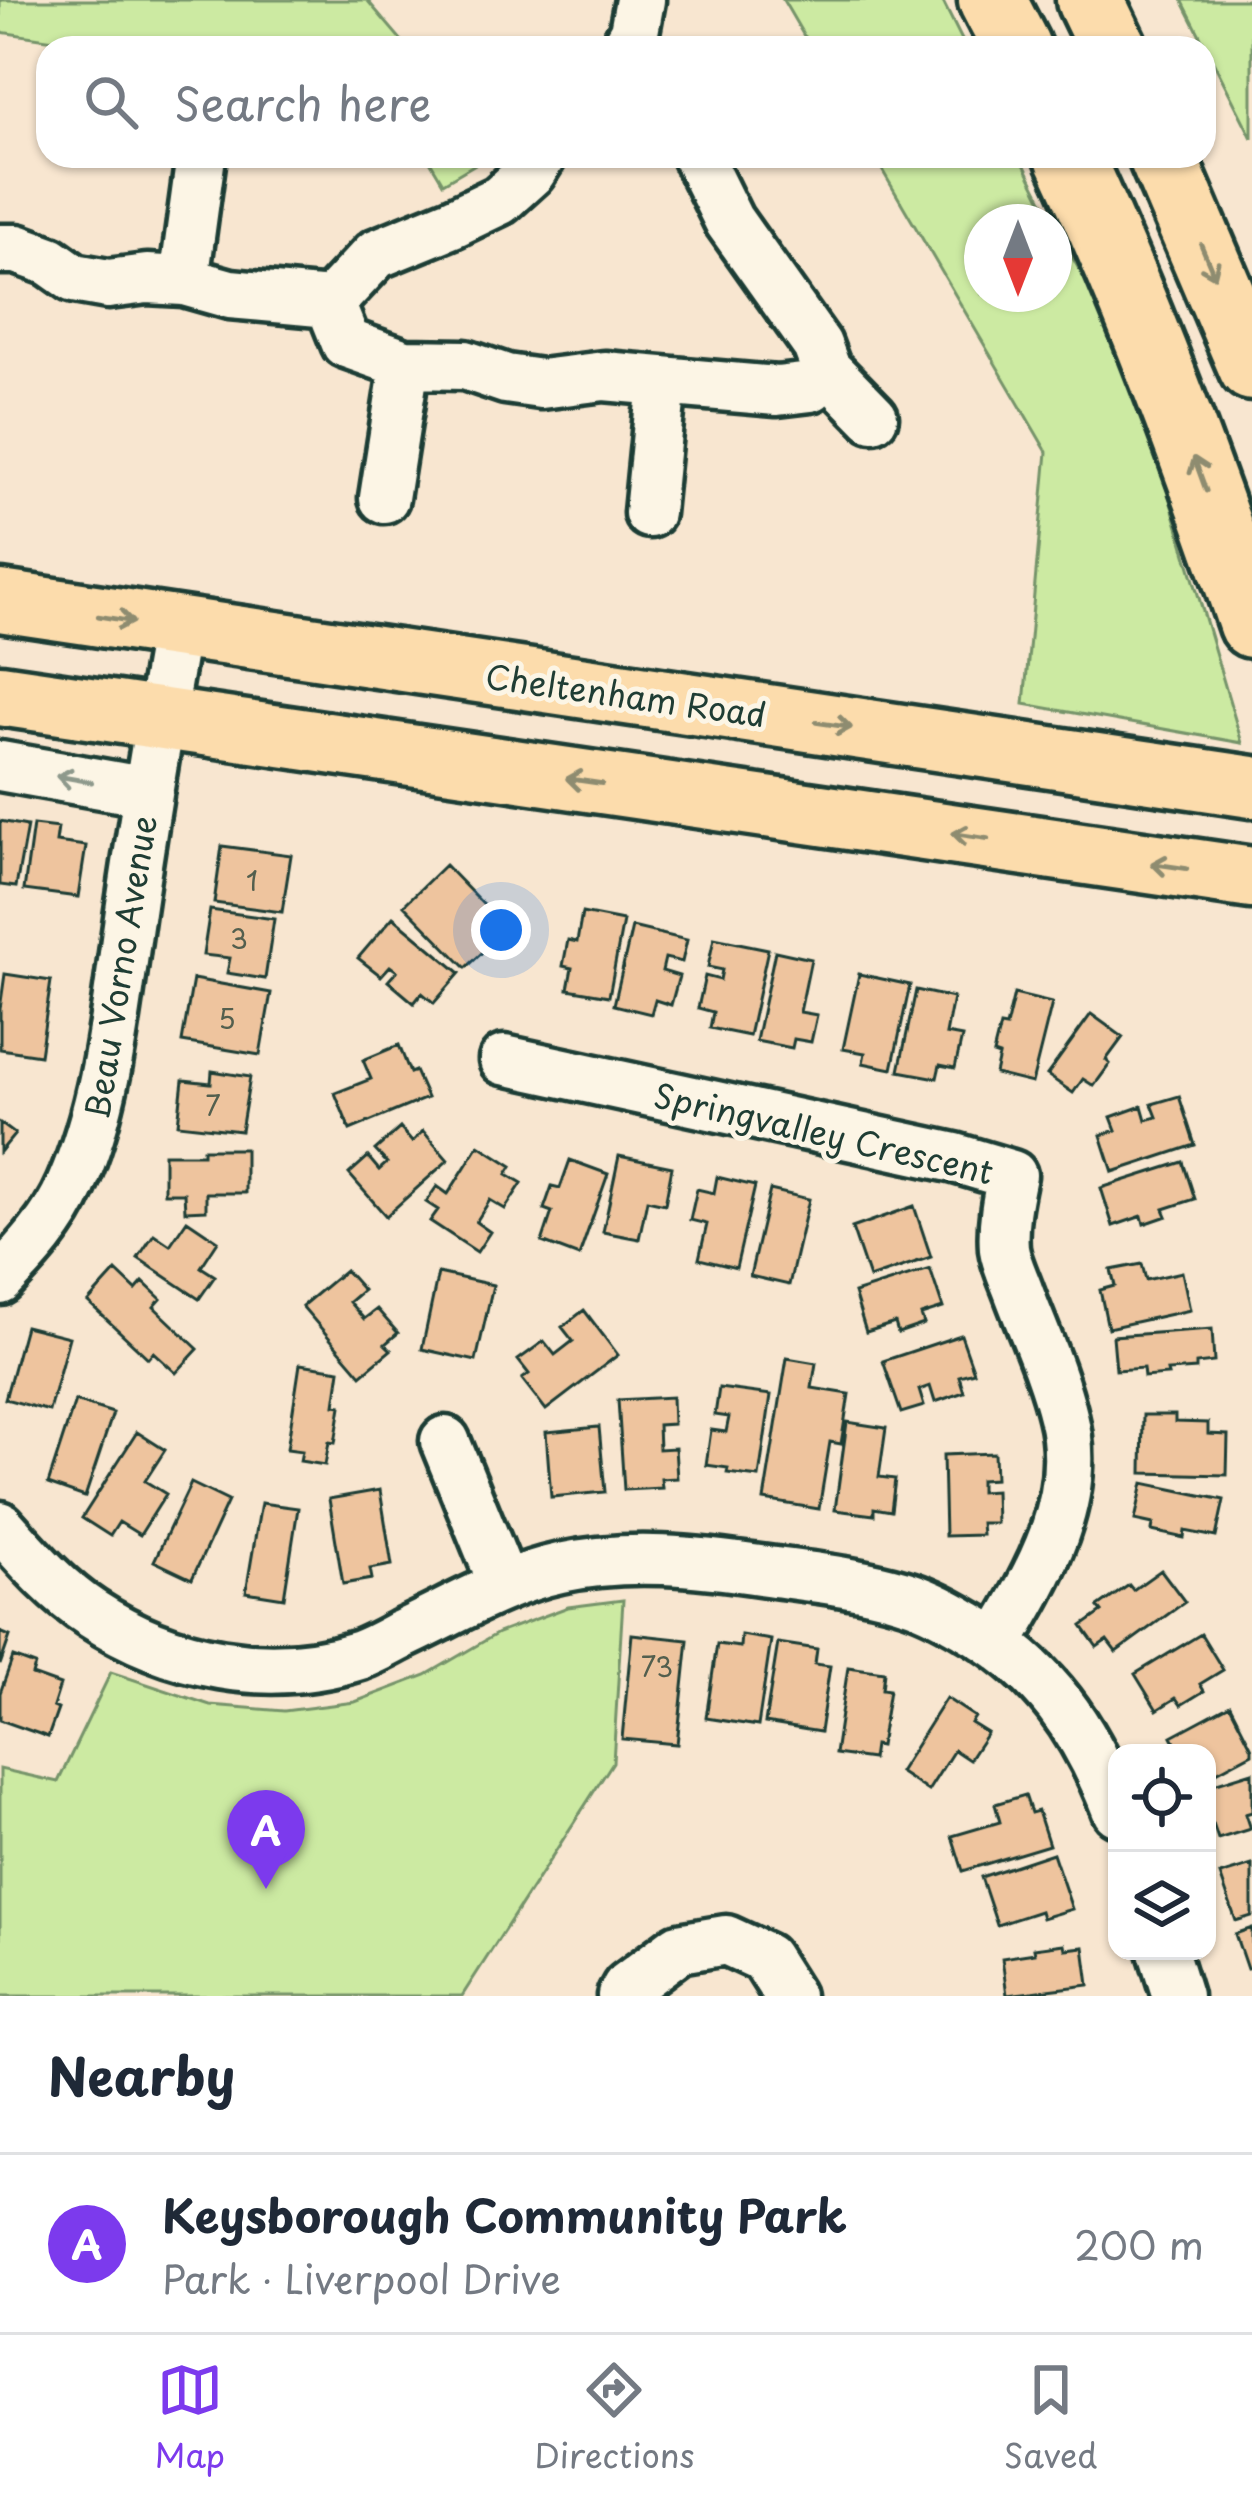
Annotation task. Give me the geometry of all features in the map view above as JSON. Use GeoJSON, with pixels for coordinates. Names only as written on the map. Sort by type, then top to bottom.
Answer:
{"type":"FeatureCollection","features":[{"type":"Feature","properties":{"kind":"highway"},"geometry":{"type":"LineString","coordinates":[[992,0],[1011,36]]}},
{"type":"Feature","properties":{"kind":"highway"},"geometry":{"type":"LineString","coordinates":[[1090,0],[1106,36]]}},
{"type":"Feature","properties":{"kind":"highway"},"geometry":{"type":"LineString","coordinates":[[1074,168],[1179,416],[1252,624]]}},
{"type":"Feature","properties":{"kind":"highway"},"geometry":{"type":"LineString","coordinates":[[1167,168],[1252,367]]}},
{"type":"Feature","properties":{"kind":"main road","name":"Cheltenham Road"},"geometry":{"type":"LineString","coordinates":[[0,601],[1252,787]]}},
{"type":"Feature","properties":{"kind":"main road"},"geometry":{"type":"LineString","coordinates":[[0,695],[1252,878]]}},
{"type":"Feature","properties":{"kind":"street"},"geometry":{"type":"LineString","coordinates":[[632,36],[640,0]]}},
{"type":"Feature","properties":{"kind":"street"},"geometry":{"type":"LineString","coordinates":[[184,281],[199,168]]}},
{"type":"Feature","properties":{"kind":"street"},"geometry":{"type":"LineString","coordinates":[[330,303],[376,254],[500,200],[534,168]]}},
{"type":"Feature","properties":{"kind":"street"},"geometry":{"type":"LineString","coordinates":[[703,168],[729,221],[817,345],[826,369],[873,418]]}},
{"type":"Feature","properties":{"kind":"street"},"geometry":{"type":"LineString","coordinates":[[0,249],[17,249],[50,261],[74,278],[108,284],[184,281],[230,294],[330,303]]}},
{"type":"Feature","properties":{"kind":"street"},"geometry":{"type":"LineString","coordinates":[[330,303],[346,343],[405,364],[465,365],[506,379],[541,384],[604,376],[777,391],[811,387],[826,369]]}},
{"type":"Feature","properties":{"kind":"street"},"geometry":{"type":"LineString","coordinates":[[385,498],[405,364]]}},
{"type":"Feature","properties":{"kind":"street"},"geometry":{"type":"LineString","coordinates":[[649,513],[662,382]]}},
{"type":"Feature","properties":{"kind":"street","name":"Beau Vorno Avenue"},"geometry":{"type":"LineString","coordinates":[[0,1280],[36,1243],[69,1190],[92,1132],[109,1054],[176,628]]}},
{"type":"Feature","properties":{"kind":"street"},"geometry":{"type":"LineString","coordinates":[[0,766],[147,792]]}},
{"type":"Feature","properties":{"kind":"street","name":"Springvalley Crescent"},"geometry":{"type":"LineString","coordinates":[[504,1060],[955,1158],[1012,1175],[1004,1217],[1004,1253],[1064,1418],[1067,1463],[1055,1536],[1038,1576],[998,1642]]}},
{"type":"Feature","properties":{"kind":"street"},"geometry":{"type":"LineString","coordinates":[[445,1442],[504,1586]]}},
{"type":"Feature","properties":{"kind":"street"},"geometry":{"type":"LineString","coordinates":[[0,1526],[38,1568],[90,1613],[160,1651],[227,1667],[296,1667],[361,1654],[504,1586],[559,1568],[618,1560],[705,1562],[903,1595],[950,1615],[1024,1663],[1062,1706],[1090,1748],[1108,1790]]}},
{"type":"Feature","properties":{"kind":"street"},"geometry":{"type":"LineString","coordinates":[[622,1996],[627,1987],[679,1948],[726,1940],[765,1958],[789,1996]]}},
{"type":"Feature","properties":{"kind":"street"},"geometry":{"type":"LineString","coordinates":[[1166,1960],[1177,1996]]}},
{"type":"Feature","properties":{"kind":"green space"},"geometry":{"type":"Polygon","coordinates":[[[0,0],[367,0],[398,36],[36,37],[0,32],[0,0]]]}},
{"type":"Feature","properties":{"kind":"green space"},"geometry":{"type":"Polygon","coordinates":[[[783,0],[942,0],[960,36],[804,36],[783,0]]]}},
{"type":"Feature","properties":{"kind":"green space"},"geometry":{"type":"Polygon","coordinates":[[[1182,0],[1252,0],[1252,138],[1216,67],[1216,36],[1200,36],[1182,0]]]}},
{"type":"Feature","properties":{"kind":"green space"},"geometry":{"type":"Polygon","coordinates":[[[434,168],[469,168],[443,183],[434,168]]]}},
{"type":"Feature","properties":{"kind":"green space"},"geometry":{"type":"Polygon","coordinates":[[[881,168],[1026,168],[1044,204],[964,204],[964,310],[881,168]]]}},
{"type":"Feature","properties":{"kind":"green space"},"geometry":{"type":"Polygon","coordinates":[[[1072,257],[1128,358],[1242,743],[1024,704],[1047,452],[965,312],[1072,312],[1072,257]]]}},
{"type":"Feature","properties":{"kind":"green space"},"geometry":{"type":"Polygon","coordinates":[[[623,1600],[613,1762],[462,1996],[0,1996],[0,1769],[58,1782],[111,1672],[210,1705],[284,1711],[355,1702],[426,1675],[498,1633],[568,1607],[623,1600]]]}},
{"type":"Feature","properties":{"kind":"building"},"geometry":{"type":"Polygon","coordinates":[[[0,821],[27,826],[16,887],[0,885],[0,821]]]}},
{"type":"Feature","properties":{"kind":"building"},"geometry":{"type":"Polygon","coordinates":[[[33,825],[58,828],[56,842],[86,846],[78,897],[24,890],[33,825]]]}},
{"type":"Feature","properties":{"kind":"building"},"geometry":{"type":"Polygon","coordinates":[[[222,846],[291,855],[282,912],[214,903],[222,846]]]}},
{"type":"Feature","properties":{"kind":"building"},"geometry":{"type":"Polygon","coordinates":[[[445,865],[507,929],[466,968],[404,905],[445,865]]]}},
{"type":"Feature","properties":{"kind":"building"},"geometry":{"type":"Polygon","coordinates":[[[210,910],[274,919],[265,979],[227,973],[230,958],[203,955],[210,910]]]}},
{"type":"Feature","properties":{"kind":"building"},"geometry":{"type":"Polygon","coordinates":[[[582,913],[623,921],[609,996],[568,989],[572,968],[563,966],[568,940],[577,942],[582,913]]]}},
{"type":"Feature","properties":{"kind":"building"},"geometry":{"type":"Polygon","coordinates":[[[393,917],[460,973],[434,1003],[422,993],[414,1003],[388,981],[397,971],[390,966],[381,976],[358,958],[393,917]]]}},
{"type":"Feature","properties":{"kind":"building"},"geometry":{"type":"Polygon","coordinates":[[[632,927],[687,940],[682,962],[665,958],[662,971],[679,976],[671,1005],[655,1000],[651,1014],[614,1005],[632,927]]]}},
{"type":"Feature","properties":{"kind":"building"},"geometry":{"type":"Polygon","coordinates":[[[714,938],[768,949],[749,1036],[710,1028],[713,1012],[698,1008],[705,976],[720,980],[722,970],[708,967],[714,938]]]}},
{"type":"Feature","properties":{"kind":"building"},"geometry":{"type":"Polygon","coordinates":[[[775,951],[811,959],[800,1012],[817,1015],[811,1042],[794,1039],[792,1048],[756,1041],[775,951]]]}},
{"type":"Feature","properties":{"kind":"building"},"geometry":{"type":"Polygon","coordinates":[[[5,974],[51,981],[40,1055],[0,1049],[5,974]]]}},
{"type":"Feature","properties":{"kind":"building"},"geometry":{"type":"Polygon","coordinates":[[[859,974],[910,985],[892,1069],[863,1063],[865,1053],[843,1049],[859,974]]]}},
{"type":"Feature","properties":{"kind":"building"},"geometry":{"type":"Polygon","coordinates":[[[193,979],[271,993],[260,1055],[182,1042],[193,979]]]}},
{"type":"Feature","properties":{"kind":"building"},"geometry":{"type":"Polygon","coordinates":[[[916,990],[953,998],[946,1034],[962,1037],[955,1068],[940,1065],[937,1078],[899,1071],[916,990]]]}},
{"type":"Feature","properties":{"kind":"building"},"geometry":{"type":"Polygon","coordinates":[[[1014,994],[1052,1003],[1032,1083],[995,1074],[999,1056],[993,1054],[1014,994]]]}},
{"type":"Feature","properties":{"kind":"building"},"geometry":{"type":"Polygon","coordinates":[[[1091,1014],[1123,1037],[1094,1086],[1083,1079],[1073,1093],[1047,1075],[1091,1014]]]}},
{"type":"Feature","properties":{"kind":"building"},"geometry":{"type":"Polygon","coordinates":[[[399,1045],[427,1098],[350,1130],[335,1093],[371,1079],[363,1060],[399,1045]]]}},
{"type":"Feature","properties":{"kind":"building"},"geometry":{"type":"Polygon","coordinates":[[[212,1071],[250,1077],[241,1131],[178,1124],[183,1080],[211,1083],[212,1071]]]}},
{"type":"Feature","properties":{"kind":"building"},"geometry":{"type":"Polygon","coordinates":[[[1179,1096],[1195,1145],[1113,1172],[1101,1135],[1116,1130],[1111,1117],[1142,1106],[1146,1120],[1157,1117],[1152,1104],[1179,1096]]]}},
{"type":"Feature","properties":{"kind":"building"},"geometry":{"type":"Polygon","coordinates":[[[0,1123],[15,1134],[0,1152],[0,1123]]]}},
{"type":"Feature","properties":{"kind":"building"},"geometry":{"type":"Polygon","coordinates":[[[400,1128],[412,1142],[423,1131],[448,1160],[386,1216],[349,1174],[368,1157],[379,1170],[387,1163],[375,1150],[400,1128]]]}},
{"type":"Feature","properties":{"kind":"building"},"geometry":{"type":"Polygon","coordinates":[[[479,1145],[512,1166],[507,1174],[522,1183],[505,1209],[490,1200],[476,1222],[490,1232],[477,1252],[430,1221],[438,1210],[426,1202],[437,1186],[448,1194],[479,1145]]]}},
{"type":"Feature","properties":{"kind":"building"},"geometry":{"type":"Polygon","coordinates":[[[203,1149],[245,1149],[245,1193],[206,1193],[206,1210],[185,1211],[184,1193],[164,1193],[164,1154],[203,1154],[203,1149]]]}},
{"type":"Feature","properties":{"kind":"building"},"geometry":{"type":"Polygon","coordinates":[[[619,1156],[672,1167],[665,1204],[647,1200],[639,1239],[603,1232],[619,1156]]]}},
{"type":"Feature","properties":{"kind":"building"},"geometry":{"type":"Polygon","coordinates":[[[570,1160],[608,1174],[579,1256],[542,1242],[552,1212],[544,1209],[552,1186],[560,1188],[570,1160]]]}},
{"type":"Feature","properties":{"kind":"building"},"geometry":{"type":"Polygon","coordinates":[[[1183,1162],[1195,1199],[1164,1209],[1167,1216],[1144,1224],[1142,1216],[1113,1226],[1101,1188],[1183,1162]]]}},
{"type":"Feature","properties":{"kind":"building"},"geometry":{"type":"Polygon","coordinates":[[[717,1177],[755,1186],[736,1268],[699,1259],[707,1224],[690,1220],[697,1189],[714,1193],[717,1177]]]}},
{"type":"Feature","properties":{"kind":"building"},"geometry":{"type":"Polygon","coordinates":[[[770,1190],[809,1199],[789,1285],[750,1276],[770,1190]]]}},
{"type":"Feature","properties":{"kind":"building"},"geometry":{"type":"Polygon","coordinates":[[[914,1206],[931,1257],[869,1278],[852,1228],[914,1206]]]}},
{"type":"Feature","properties":{"kind":"building"},"geometry":{"type":"Polygon","coordinates":[[[187,1220],[218,1241],[201,1267],[215,1276],[199,1299],[138,1258],[154,1234],[170,1245],[187,1220]]]}},
{"type":"Feature","properties":{"kind":"building"},"geometry":{"type":"Polygon","coordinates":[[[1142,1264],[1146,1280],[1182,1272],[1190,1310],[1108,1328],[1100,1290],[1115,1286],[1111,1270],[1142,1264]]]}},
{"type":"Feature","properties":{"kind":"building"},"geometry":{"type":"Polygon","coordinates":[[[930,1269],[943,1308],[921,1315],[924,1324],[898,1333],[895,1323],[866,1332],[854,1293],[930,1269]]]}},
{"type":"Feature","properties":{"kind":"building"},"geometry":{"type":"Polygon","coordinates":[[[345,1270],[363,1290],[349,1302],[364,1319],[377,1309],[398,1333],[385,1344],[391,1350],[361,1375],[302,1306],[345,1270]]]}},
{"type":"Feature","properties":{"kind":"building"},"geometry":{"type":"Polygon","coordinates":[[[116,1271],[136,1290],[143,1282],[161,1299],[154,1307],[198,1349],[176,1373],[153,1352],[148,1358],[88,1302],[116,1271]]]}},
{"type":"Feature","properties":{"kind":"building"},"geometry":{"type":"Polygon","coordinates":[[[438,1273],[493,1285],[476,1361],[422,1349],[438,1273]]]}},
{"type":"Feature","properties":{"kind":"building"},"geometry":{"type":"Polygon","coordinates":[[[584,1310],[618,1355],[546,1410],[522,1379],[529,1374],[518,1360],[544,1341],[555,1355],[573,1341],[562,1327],[584,1310]]]}},
{"type":"Feature","properties":{"kind":"building"},"geometry":{"type":"Polygon","coordinates":[[[25,1326],[69,1337],[49,1411],[5,1399],[25,1326]]]}},
{"type":"Feature","properties":{"kind":"building"},"geometry":{"type":"Polygon","coordinates":[[[1212,1329],[1214,1362],[1144,1377],[1143,1368],[1116,1370],[1113,1336],[1212,1329]]]}},
{"type":"Feature","properties":{"kind":"building"},"geometry":{"type":"Polygon","coordinates":[[[961,1335],[974,1372],[959,1376],[964,1392],[935,1402],[930,1386],[919,1390],[924,1406],[901,1413],[883,1361],[961,1335]]]}},
{"type":"Feature","properties":{"kind":"building"},"geometry":{"type":"Polygon","coordinates":[[[787,1358],[816,1363],[812,1388],[849,1394],[841,1444],[830,1442],[819,1509],[764,1500],[787,1358]]]}},
{"type":"Feature","properties":{"kind":"building"},"geometry":{"type":"Polygon","coordinates":[[[300,1364],[340,1370],[335,1405],[341,1406],[335,1443],[329,1442],[325,1465],[300,1461],[302,1451],[287,1449],[300,1364]]]}},
{"type":"Feature","properties":{"kind":"building"},"geometry":{"type":"Polygon","coordinates":[[[719,1388],[771,1395],[759,1477],[706,1465],[711,1430],[726,1432],[729,1417],[715,1415],[719,1388]]]}},
{"type":"Feature","properties":{"kind":"building"},"geometry":{"type":"Polygon","coordinates":[[[672,1397],[673,1424],[658,1425],[659,1449],[675,1448],[677,1478],[661,1479],[662,1488],[624,1490],[618,1400],[672,1397]]]}},
{"type":"Feature","properties":{"kind":"building"},"geometry":{"type":"Polygon","coordinates":[[[75,1401],[113,1413],[85,1497],[48,1484],[75,1401]]]}},
{"type":"Feature","properties":{"kind":"building"},"geometry":{"type":"Polygon","coordinates":[[[1143,1415],[1175,1415],[1175,1422],[1208,1423],[1208,1434],[1228,1435],[1227,1475],[1142,1473],[1143,1415]]]}},
{"type":"Feature","properties":{"kind":"building"},"geometry":{"type":"Polygon","coordinates":[[[847,1422],[886,1428],[879,1477],[895,1479],[891,1511],[874,1508],[874,1515],[835,1510],[847,1422]]]}},
{"type":"Feature","properties":{"kind":"building"},"geometry":{"type":"Polygon","coordinates":[[[599,1427],[605,1492],[551,1497],[546,1432],[599,1427]]]}},
{"type":"Feature","properties":{"kind":"building"},"geometry":{"type":"Polygon","coordinates":[[[137,1432],[165,1450],[145,1481],[166,1494],[140,1535],[119,1522],[110,1536],[82,1518],[137,1432]]]}},
{"type":"Feature","properties":{"kind":"building"},"geometry":{"type":"Polygon","coordinates":[[[994,1453],[995,1479],[980,1480],[980,1492],[995,1491],[996,1523],[981,1523],[982,1535],[945,1536],[943,1455],[994,1453]]]}},
{"type":"Feature","properties":{"kind":"building"},"geometry":{"type":"Polygon","coordinates":[[[191,1483],[228,1501],[192,1579],[154,1561],[191,1483]]]}},
{"type":"Feature","properties":{"kind":"building"},"geometry":{"type":"Polygon","coordinates":[[[1143,1483],[1224,1500],[1216,1537],[1185,1531],[1184,1538],[1152,1531],[1153,1524],[1135,1520],[1143,1483]]]}},
{"type":"Feature","properties":{"kind":"building"},"geometry":{"type":"Polygon","coordinates":[[[380,1490],[392,1565],[370,1569],[372,1579],[343,1584],[329,1499],[380,1490]]]}},
{"type":"Feature","properties":{"kind":"building"},"geometry":{"type":"Polygon","coordinates":[[[261,1503],[298,1508],[284,1598],[246,1592],[261,1503]]]}},
{"type":"Feature","properties":{"kind":"building"},"geometry":{"type":"Polygon","coordinates":[[[1161,1570],[1185,1602],[1116,1652],[1107,1640],[1097,1647],[1082,1626],[1102,1612],[1098,1607],[1129,1585],[1133,1590],[1161,1570]]]}},
{"type":"Feature","properties":{"kind":"building"},"geometry":{"type":"Polygon","coordinates":[[[0,1632],[10,1636],[0,1665],[0,1632]]]}},
{"type":"Feature","properties":{"kind":"building"},"geometry":{"type":"Polygon","coordinates":[[[632,1634],[688,1640],[677,1744],[622,1739],[632,1634]]]}},
{"type":"Feature","properties":{"kind":"building"},"geometry":{"type":"Polygon","coordinates":[[[1201,1634],[1223,1670],[1200,1684],[1204,1691],[1181,1705],[1176,1698],[1157,1710],[1135,1674],[1201,1634]]]}},
{"type":"Feature","properties":{"kind":"building"},"geometry":{"type":"Polygon","coordinates":[[[741,1635],[771,1640],[758,1726],[706,1718],[717,1644],[740,1647],[741,1635]]]}},
{"type":"Feature","properties":{"kind":"building"},"geometry":{"type":"Polygon","coordinates":[[[778,1643],[817,1649],[815,1664],[830,1666],[820,1732],[765,1723],[778,1643]]]}},
{"type":"Feature","properties":{"kind":"building"},"geometry":{"type":"Polygon","coordinates":[[[13,1657],[35,1665],[32,1675],[60,1685],[48,1737],[0,1720],[0,1693],[13,1657]]]}},
{"type":"Feature","properties":{"kind":"building"},"geometry":{"type":"Polygon","coordinates":[[[848,1667],[884,1672],[882,1689],[889,1690],[880,1746],[874,1745],[872,1759],[835,1754],[848,1667]]]}},
{"type":"Feature","properties":{"kind":"building"},"geometry":{"type":"Polygon","coordinates":[[[946,1698],[975,1717],[971,1723],[987,1733],[969,1760],[954,1750],[928,1791],[899,1772],[946,1698]]]}},
{"type":"Feature","properties":{"kind":"building"},"geometry":{"type":"Polygon","coordinates":[[[1230,1705],[1252,1753],[1216,1772],[1216,1744],[1176,1744],[1172,1736],[1230,1705]]]}},
{"type":"Feature","properties":{"kind":"building"},"geometry":{"type":"Polygon","coordinates":[[[1252,1772],[1252,1812],[1245,1814],[1250,1829],[1218,1839],[1216,1783],[1252,1772]]]}},
{"type":"Feature","properties":{"kind":"building"},"geometry":{"type":"Polygon","coordinates":[[[1025,1795],[1031,1813],[1038,1811],[1049,1845],[963,1871],[952,1836],[1000,1822],[995,1804],[1025,1795]]]}},
{"type":"Feature","properties":{"kind":"building"},"geometry":{"type":"Polygon","coordinates":[[[1053,1853],[1072,1909],[1042,1918],[1040,1911],[997,1925],[981,1877],[1053,1853]]]}},
{"type":"Feature","properties":{"kind":"building"},"geometry":{"type":"Polygon","coordinates":[[[1252,1865],[1252,1916],[1236,1921],[1220,1875],[1252,1865]]]}},
{"type":"Feature","properties":{"kind":"building"},"geometry":{"type":"Polygon","coordinates":[[[1252,1928],[1252,1968],[1247,1969],[1235,1934],[1252,1928]]]}},
{"type":"Feature","properties":{"kind":"building"},"geometry":{"type":"Polygon","coordinates":[[[1064,1944],[1065,1949],[1084,1947],[1089,1985],[1007,1995],[1002,1958],[1064,1944]]]}},
{"type":"Feature","properties":{"kind":"place","name":"Keysborough Community Park"},"geometry":{"type":"Point","coordinates":[266,1889]}}]}
